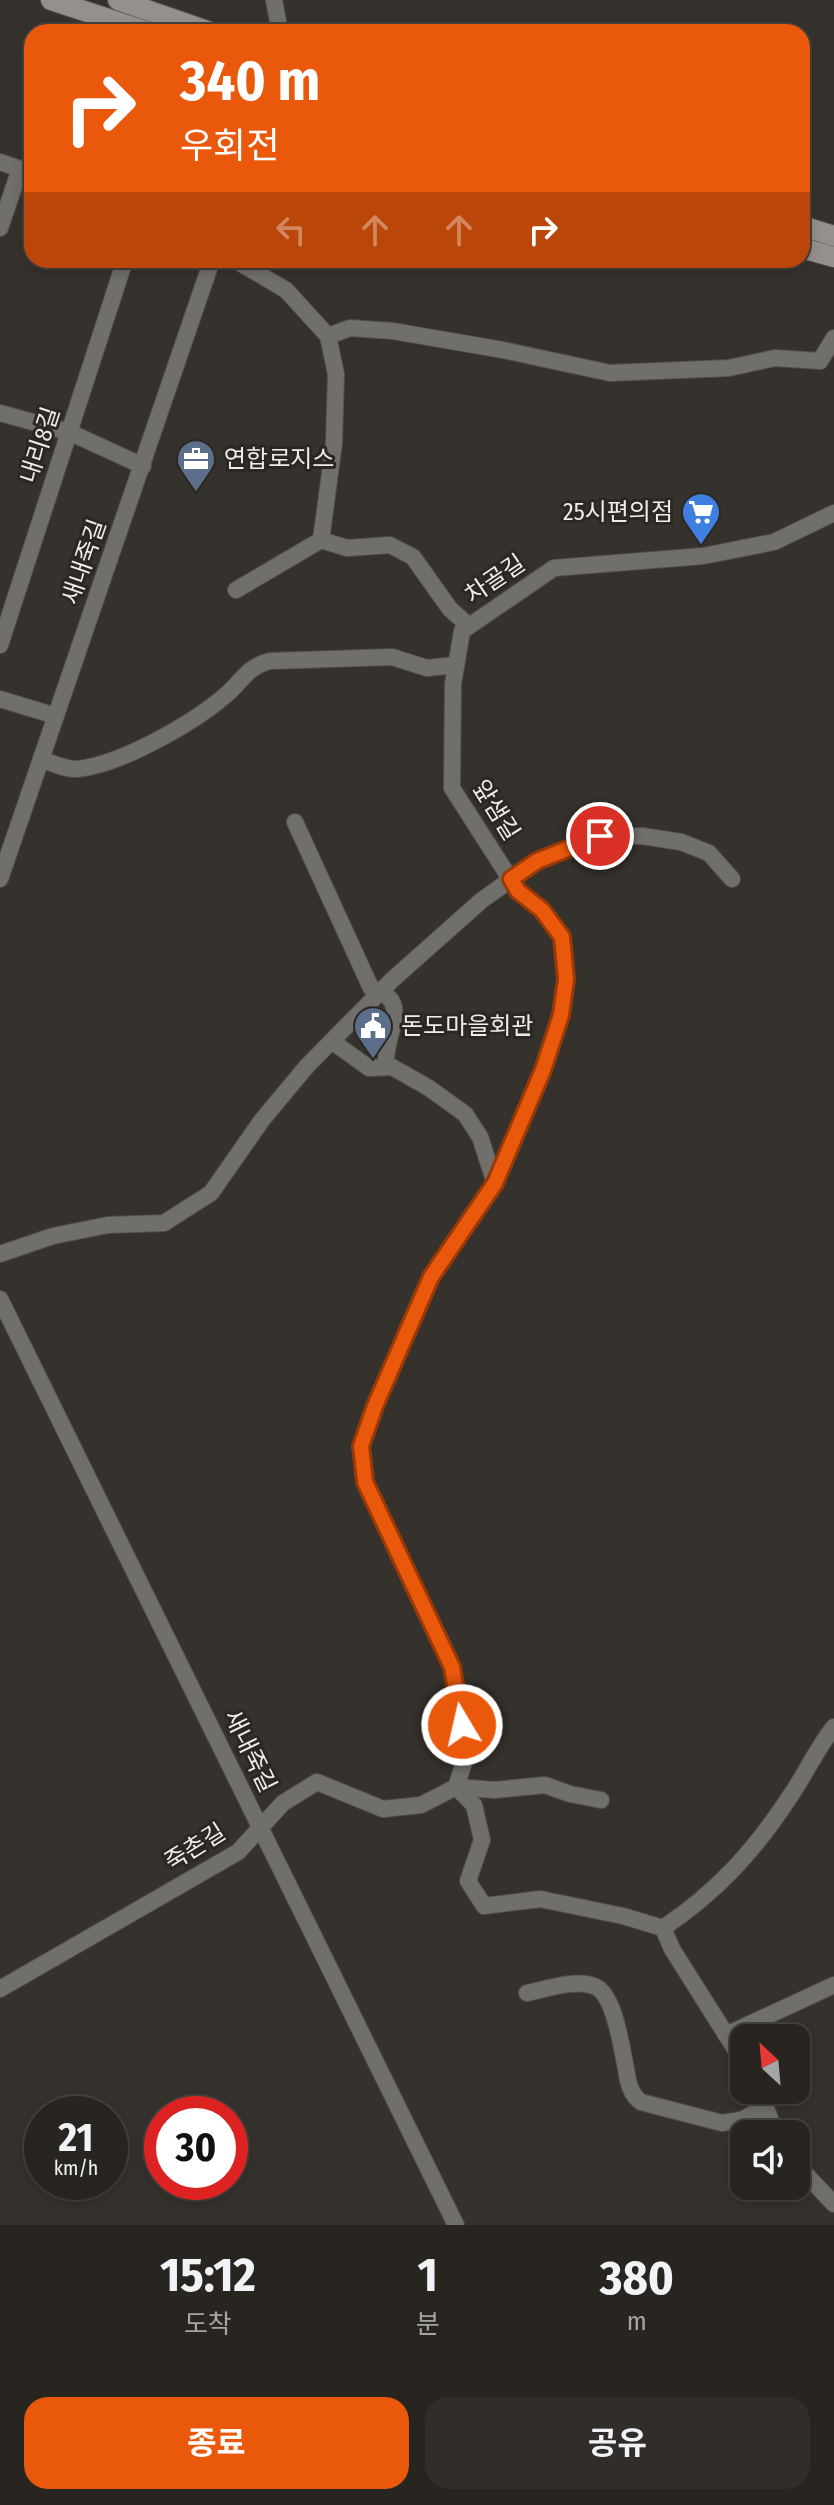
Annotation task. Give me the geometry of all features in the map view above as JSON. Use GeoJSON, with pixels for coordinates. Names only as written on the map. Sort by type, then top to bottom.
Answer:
{"type":"FeatureCollection","features":[{"type":"Feature","properties":{"kind":"street"},"geometry":{"type":"LineString","coordinates":[[51,0],[124,24]]}},
{"type":"Feature","properties":{"kind":"street"},"geometry":{"type":"LineString","coordinates":[[118,0],[187,24]]}},
{"type":"Feature","properties":{"kind":"street"},"geometry":{"type":"LineString","coordinates":[[274,0],[278,24]]}},
{"type":"Feature","properties":{"kind":"street"},"geometry":{"type":"LineString","coordinates":[[0,162],[24,170]]}},
{"type":"Feature","properties":{"kind":"street"},"geometry":{"type":"LineString","coordinates":[[0,228],[24,175]]}},
{"type":"Feature","properties":{"kind":"street"},"geometry":{"type":"LineString","coordinates":[[810,228],[834,236]]}},
{"type":"Feature","properties":{"kind":"street"},"geometry":{"type":"LineString","coordinates":[[810,250],[834,257]]}},
{"type":"Feature","properties":{"kind":"street","name":"내리8길"},"geometry":{"type":"LineString","coordinates":[[0,645],[122,268]]}},
{"type":"Feature","properties":{"kind":"street","name":"새내죽길"},"geometry":{"type":"LineString","coordinates":[[0,879],[209,268]]}},
{"type":"Feature","properties":{"kind":"street"},"geometry":{"type":"LineString","coordinates":[[249,268],[286,290],[328,336],[336,374],[334,443],[321,540]]}},
{"type":"Feature","properties":{"kind":"street"},"geometry":{"type":"LineString","coordinates":[[328,336],[350,328],[393,331],[610,373],[729,368],[775,358],[820,361],[834,338]]}},
{"type":"Feature","properties":{"kind":"street"},"geometry":{"type":"LineString","coordinates":[[0,413],[69,432],[143,466]]}},
{"type":"Feature","properties":{"kind":"street","name":"차골길"},"geometry":{"type":"LineString","coordinates":[[465,628],[554,568],[703,556],[774,542],[834,513]]}},
{"type":"Feature","properties":{"kind":"street"},"geometry":{"type":"LineString","coordinates":[[236,590],[321,540],[347,548],[390,545],[413,557],[465,628]]}},
{"type":"Feature","properties":{"kind":"street","name":"앞샘길"},"geometry":{"type":"LineString","coordinates":[[456,1787],[467,1754],[452,1667],[365,1482],[361,1446],[431,1277],[495,1183],[543,1070],[561,1015],[566,979],[562,937],[542,910],[518,891],[452,788],[453,684],[465,628]]}},
{"type":"Feature","properties":{"kind":"street"},"geometry":{"type":"LineString","coordinates":[[41,759],[75,770],[129,755],[188,722],[227,694],[254,666],[270,661],[392,657],[427,668],[456,665]]}},
{"type":"Feature","properties":{"kind":"street"},"geometry":{"type":"LineString","coordinates":[[0,699],[56,716]]}},
{"type":"Feature","properties":{"kind":"street"},"geometry":{"type":"LineString","coordinates":[[295,822],[371,988],[382,991],[392,1002],[396,1018],[385,1057],[387,1067]]}},
{"type":"Feature","properties":{"kind":"street"},"geometry":{"type":"LineString","coordinates":[[0,1254],[53,1236],[108,1225],[164,1223],[211,1193],[262,1120],[307,1066],[382,991],[482,900],[537,861],[600,836],[642,836],[681,842],[709,853],[732,879]]}},
{"type":"Feature","properties":{"kind":"street"},"geometry":{"type":"LineString","coordinates":[[333,1042],[369,1068],[392,1067],[465,1114],[480,1137],[495,1183]]}},
{"type":"Feature","properties":{"kind":"street","name":"새내죽길"},"geometry":{"type":"LineString","coordinates":[[0,1299],[456,2225]]}},
{"type":"Feature","properties":{"kind":"street"},"geometry":{"type":"LineString","coordinates":[[663,1928],[701,1902],[751,1851],[834,1727]]}},
{"type":"Feature","properties":{"kind":"street","name":"죽촌길"},"geometry":{"type":"LineString","coordinates":[[0,1989],[238,1852],[283,1803],[317,1782],[383,1809],[421,1805],[456,1787]]}},
{"type":"Feature","properties":{"kind":"street"},"geometry":{"type":"LineString","coordinates":[[456,1787],[494,1790],[545,1785],[601,1800]]}},
{"type":"Feature","properties":{"kind":"street"},"geometry":{"type":"LineString","coordinates":[[456,1787],[474,1805],[482,1840],[468,1881],[484,1906],[540,1899],[623,1916],[663,1928]]}},
{"type":"Feature","properties":{"kind":"street"},"geometry":{"type":"LineString","coordinates":[[663,1928],[672,1949],[730,2041]]}},
{"type":"Feature","properties":{"kind":"street"},"geometry":{"type":"LineString","coordinates":[[726,2035],[834,1985]]}},
{"type":"Feature","properties":{"kind":"street"},"geometry":{"type":"LineString","coordinates":[[527,1993],[569,1986],[597,1988],[605,1997],[618,2029],[629,2086],[641,2102],[722,2123],[741,2120],[766,2107]]}},
{"type":"Feature","properties":{"kind":"street"},"geometry":{"type":"LineString","coordinates":[[765,2104],[771,2120]]}},
{"type":"Feature","properties":{"kind":"street"},"geometry":{"type":"LineString","coordinates":[[810,2179],[834,2204]]}},
{"type":"Feature","properties":{"kind":"place","name":"연합로지스"},"geometry":{"type":"Point","coordinates":[196,493]}},
{"type":"Feature","properties":{"kind":"place","name":"25시편의점"},"geometry":{"type":"Point","coordinates":[701,546]}},
{"type":"Feature","properties":{"kind":"place","name":"돈도마을회관"},"geometry":{"type":"Point","coordinates":[373,1060]}},
{"type":"Feature","properties":{"kind":"route"},"geometry":{"type":"LineString","coordinates":[[462,1725],[452,1667],[365,1482],[361,1446],[431,1277],[495,1183],[543,1070],[561,1015],[566,979],[562,937],[542,910],[518,891],[511,879],[537,861],[600,836]]}}]}
